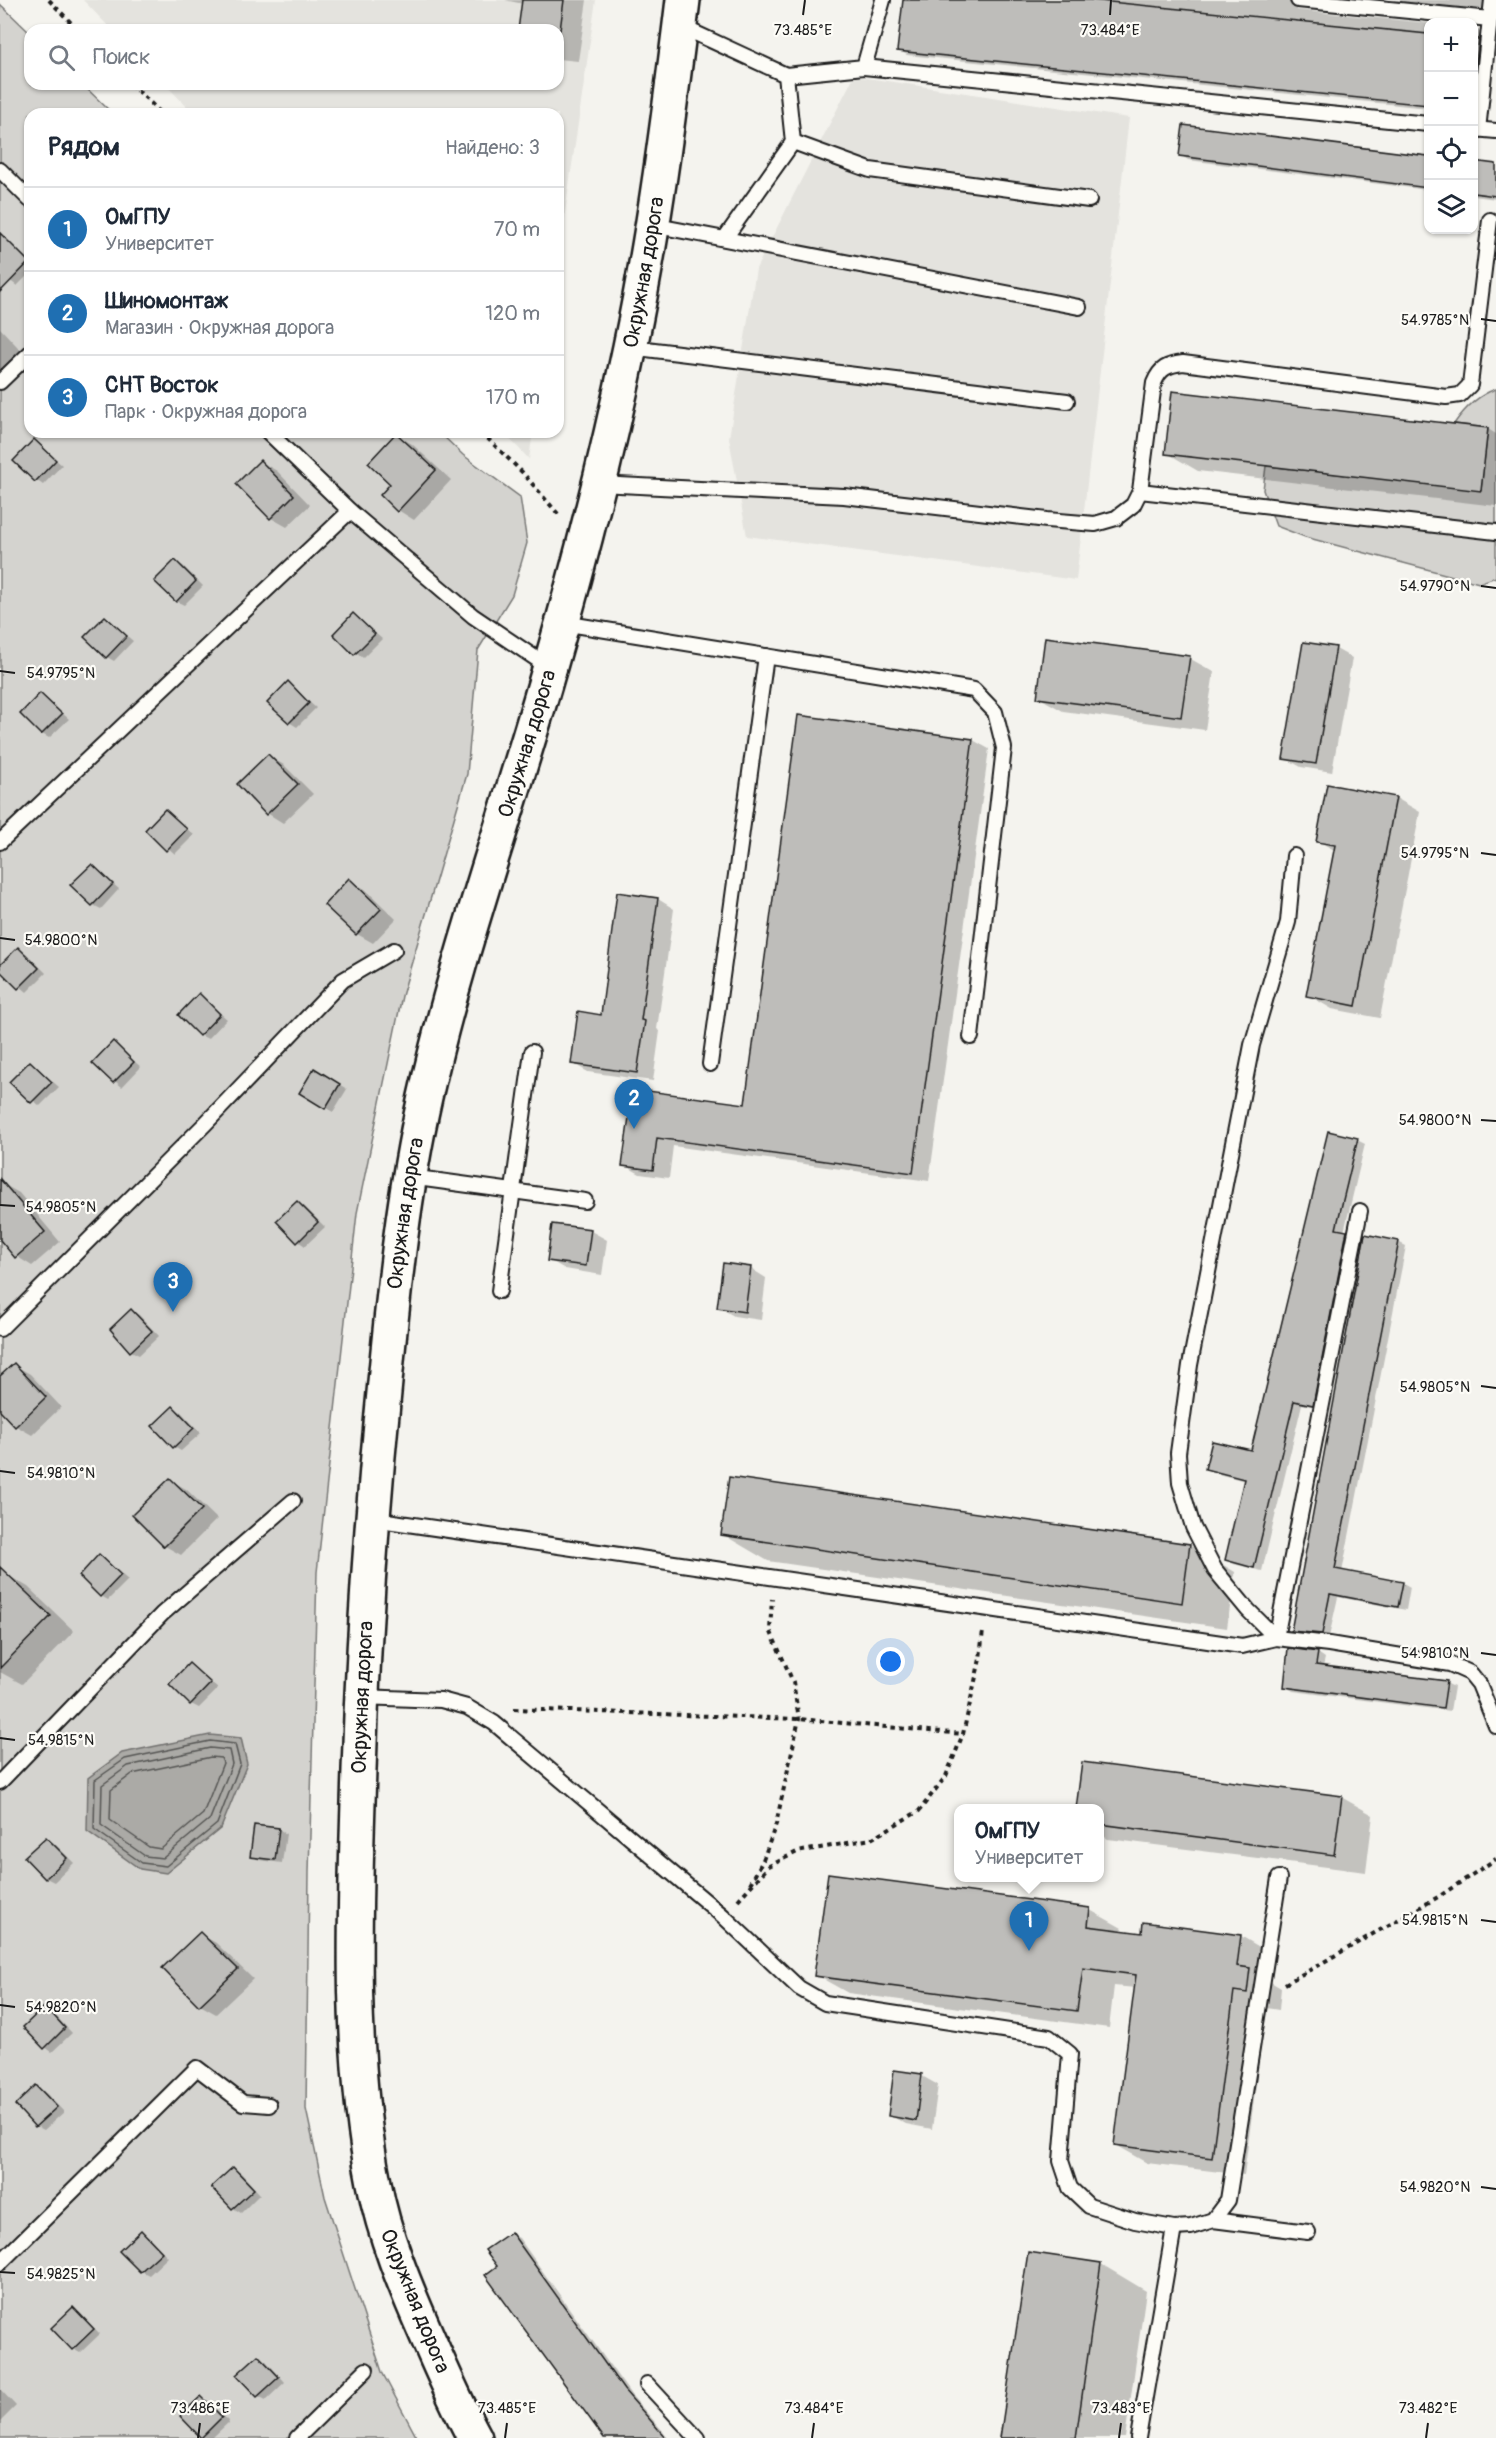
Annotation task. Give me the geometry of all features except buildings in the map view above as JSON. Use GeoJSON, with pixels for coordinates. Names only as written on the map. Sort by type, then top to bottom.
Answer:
{"type":"FeatureCollection","features":[{"type":"Feature","properties":{"kind":"main road","name":"Окружная дорога"},"geometry":{"type":"LineString","coordinates":[[475,2438],[458,2405],[399,2271],[374,2185],[362,2112],[357,2024],[356,1887],[361,1696],[371,1518],[396,1272],[410,1177],[425,1100],[449,1002],[550,668],[630,347],[652,225],[682,13]]}},
{"type":"Feature","properties":{"kind":"lane"},"geometry":{"type":"LineString","coordinates":[[864,67],[883,0]]}},
{"type":"Feature","properties":{"kind":"lane"},"geometry":{"type":"LineString","coordinates":[[1298,0],[1490,19]]}},
{"type":"Feature","properties":{"kind":"lane"},"geometry":{"type":"LineString","coordinates":[[1476,126],[1491,0]]}},
{"type":"Feature","properties":{"kind":"lane"},"geometry":{"type":"LineString","coordinates":[[682,13],[786,75],[864,67],[1424,124]]}},
{"type":"Feature","properties":{"kind":"lane"},"geometry":{"type":"LineString","coordinates":[[725,238],[793,142],[786,75]]}},
{"type":"Feature","properties":{"kind":"lane"},"geometry":{"type":"LineString","coordinates":[[1478,129],[1496,131]]}},
{"type":"Feature","properties":{"kind":"lane"},"geometry":{"type":"LineString","coordinates":[[793,142],[870,170],[1089,200]]}},
{"type":"Feature","properties":{"kind":"lane"},"geometry":{"type":"LineString","coordinates":[[0,170],[24,194]]}},
{"type":"Feature","properties":{"kind":"lane"},"geometry":{"type":"LineString","coordinates":[[597,484],[844,496],[1095,524],[1116,518],[1133,505],[1140,491],[1154,383],[1159,371],[1170,364],[1183,363],[1446,397],[1460,395],[1470,385],[1490,220]]}},
{"type":"Feature","properties":{"kind":"lane"},"geometry":{"type":"LineString","coordinates":[[652,225],[1079,307]]}},
{"type":"Feature","properties":{"kind":"lane"},"geometry":{"type":"LineString","coordinates":[[630,347],[1066,401]]}},
{"type":"Feature","properties":{"kind":"lane"},"geometry":{"type":"LineString","coordinates":[[0,382],[24,359]]}},
{"type":"Feature","properties":{"kind":"lane"},"geometry":{"type":"LineString","coordinates":[[274,438],[350,511],[473,616],[550,668]]}},
{"type":"Feature","properties":{"kind":"lane"},"geometry":{"type":"LineString","coordinates":[[1140,491],[1496,532]]}},
{"type":"Feature","properties":{"kind":"lane"},"geometry":{"type":"LineString","coordinates":[[0,842],[350,511]]}},
{"type":"Feature","properties":{"kind":"lane"},"geometry":{"type":"LineString","coordinates":[[562,623],[974,690],[995,712],[1004,748],[971,1037]]}},
{"type":"Feature","properties":{"kind":"lane"},"geometry":{"type":"LineString","coordinates":[[710,1064],[766,656]]}},
{"type":"Feature","properties":{"kind":"lane"},"geometry":{"type":"LineString","coordinates":[[1276,1638],[1248,1610],[1215,1570],[1193,1527],[1180,1483],[1178,1453],[1190,1365],[1252,1045],[1288,922],[1294,856]]}},
{"type":"Feature","properties":{"kind":"lane"},"geometry":{"type":"LineString","coordinates":[[0,1329],[205,1124],[343,980],[394,950]]}},
{"type":"Feature","properties":{"kind":"lane"},"geometry":{"type":"LineString","coordinates":[[499,1291],[532,1052]]}},
{"type":"Feature","properties":{"kind":"lane"},"geometry":{"type":"LineString","coordinates":[[410,1177],[585,1201]]}},
{"type":"Feature","properties":{"kind":"lane"},"geometry":{"type":"LineString","coordinates":[[1276,1638],[1360,1211]]}},
{"type":"Feature","properties":{"kind":"lane"},"geometry":{"type":"LineString","coordinates":[[0,1782],[162,1614],[292,1501]]}},
{"type":"Feature","properties":{"kind":"lane"},"geometry":{"type":"LineString","coordinates":[[371,1518],[1242,1646],[1276,1638],[1329,1644],[1450,1664],[1470,1673],[1479,1684],[1496,1726]]}},
{"type":"Feature","properties":{"kind":"lane"},"geometry":{"type":"LineString","coordinates":[[361,1696],[441,1700],[467,1707],[494,1723],[723,1916],[799,1988],[825,2003],[1049,2037],[1070,2054],[1061,2161],[1070,2188],[1089,2206],[1136,2221],[1174,2228],[1191,2227],[1213,2220],[1308,2232]]}},
{"type":"Feature","properties":{"kind":"lane"},"geometry":{"type":"LineString","coordinates":[[1213,2220],[1228,2200],[1279,1878]]}},
{"type":"Feature","properties":{"kind":"lane"},"geometry":{"type":"LineString","coordinates":[[0,2263],[197,2067],[243,2103],[269,2105]]}},
{"type":"Feature","properties":{"kind":"lane"},"geometry":{"type":"LineString","coordinates":[[1138,2438],[1174,2228]]}},
{"type":"Feature","properties":{"kind":"lane"},"geometry":{"type":"LineString","coordinates":[[297,2438],[366,2370]]}},
{"type":"Feature","properties":{"kind":"lane"},"geometry":{"type":"LineString","coordinates":[[647,2384],[697,2438]]}},
{"type":"Feature","properties":{"kind":"path"},"geometry":{"type":"LineString","coordinates":[[49,0],[72,24]]}},
{"type":"Feature","properties":{"kind":"path"},"geometry":{"type":"LineString","coordinates":[[138,90],[156,108]]}},
{"type":"Feature","properties":{"kind":"path"},"geometry":{"type":"LineString","coordinates":[[488,438],[522,472],[583,542]]}},
{"type":"Feature","properties":{"kind":"path"},"geometry":{"type":"LineString","coordinates":[[747,1891],[763,1860],[776,1824],[799,1719],[793,1682],[770,1630],[773,1577]]}},
{"type":"Feature","properties":{"kind":"path"},"geometry":{"type":"LineString","coordinates":[[723,1916],[769,1866],[796,1852],[871,1839],[919,1811],[946,1776],[963,1734],[980,1659]]}},
{"type":"Feature","properties":{"kind":"path"},"geometry":{"type":"LineString","coordinates":[[467,1707],[799,1719],[963,1734]]}},
{"type":"Feature","properties":{"kind":"path"},"geometry":{"type":"LineString","coordinates":[[1261,1998],[1496,1860]]}},
{"type":"Feature","properties":{"kind":"shaded area"},"geometry":{"type":"Polygon","coordinates":[[[83,0],[596,0],[564,220],[564,108],[188,108],[171,90],[564,90],[564,24],[106,24],[83,0]]]}},
{"type":"Feature","properties":{"kind":"shaded area"},"geometry":{"type":"Polygon","coordinates":[[[0,4],[24,27],[24,90],[88,90],[107,108],[24,108],[24,438],[445,438],[463,455],[520,497],[527,543],[512,595],[478,650],[467,774],[402,996],[357,1213],[317,1572],[309,1872],[306,2109],[325,2197],[382,2372],[417,2438],[0,2438],[0,4]]]}},
{"type":"Feature","properties":{"kind":"shaded area"},"geometry":{"type":"Polygon","coordinates":[[[854,76],[1129,118],[1076,580],[747,536],[729,438],[756,269],[854,76]]]}},
{"type":"Feature","properties":{"kind":"shaded area"},"geometry":{"type":"Polygon","coordinates":[[[1496,389],[1496,577],[1479,583],[1305,537],[1276,526],[1263,490],[1266,466],[1481,490],[1488,428],[1454,424],[1472,403],[1496,389]]]}},
{"type":"Feature","properties":{"kind":"shaded area"},"geometry":{"type":"Polygon","coordinates":[[[509,438],[532,438],[529,459],[509,438]]]}},
{"type":"Feature","properties":{"kind":"water"},"geometry":{"type":"Polygon","coordinates":[[[210,1735],[241,1738],[247,1764],[221,1828],[166,1873],[140,1869],[87,1831],[88,1778],[122,1753],[210,1735]]]}},
{"type":"Feature","properties":{"kind":"place","name":"Шиномонтаж"},"geometry":{"type":"Point","coordinates":[634,1129]}},
{"type":"Feature","properties":{"kind":"place","name":"СНТ Восток"},"geometry":{"type":"Point","coordinates":[173,1312]}},
{"type":"Feature","properties":{"kind":"place","name":"ОмГПУ"},"geometry":{"type":"Point","coordinates":[1029,1951]}}]}
